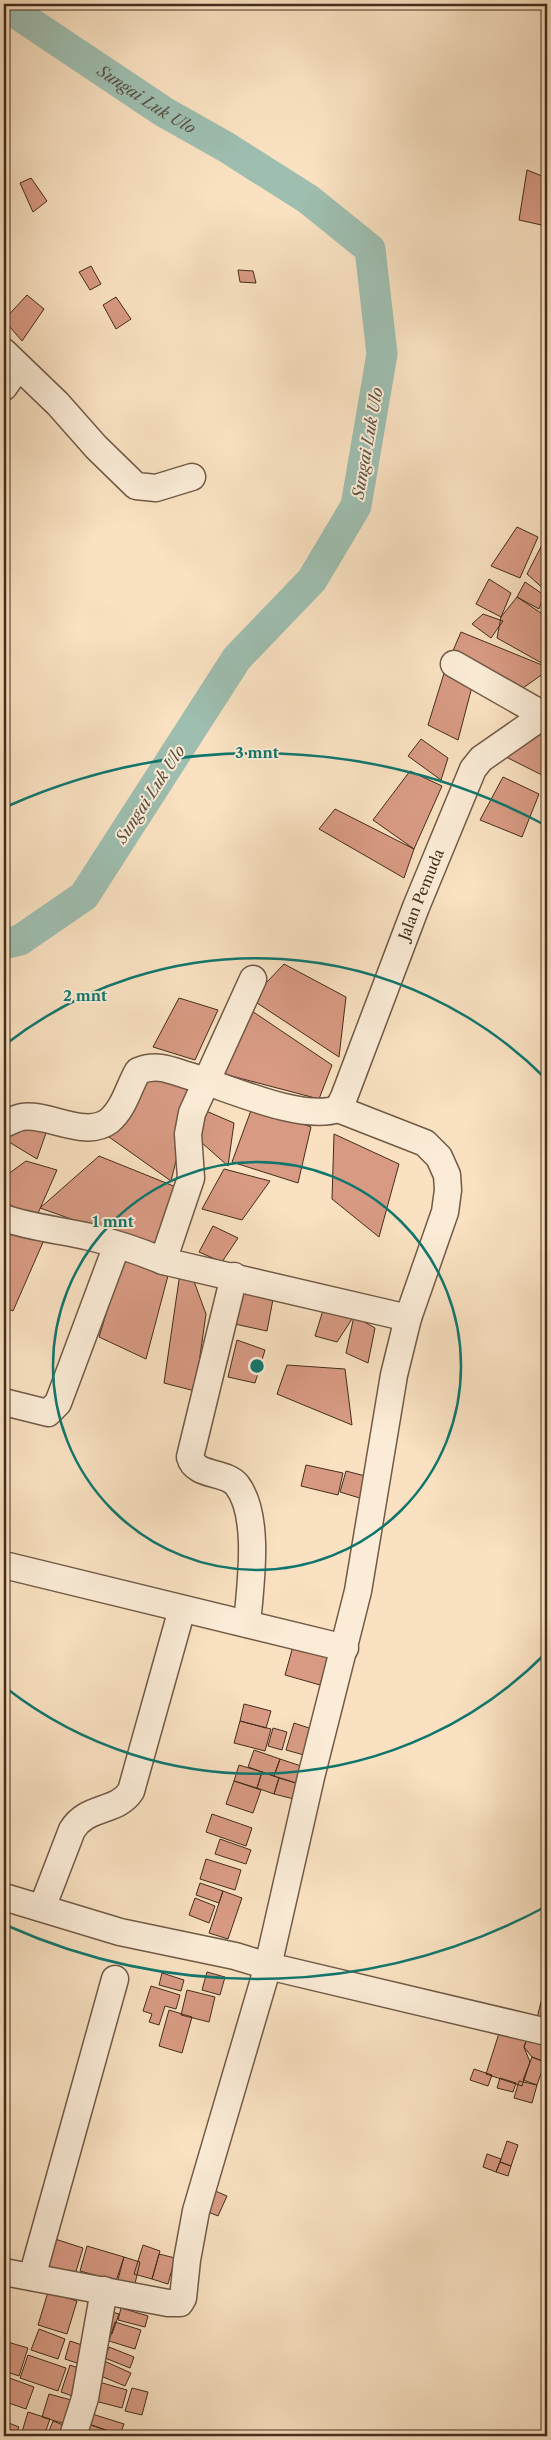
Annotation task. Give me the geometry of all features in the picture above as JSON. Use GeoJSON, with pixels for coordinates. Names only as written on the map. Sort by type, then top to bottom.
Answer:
{"type":"FeatureCollection","features":[{"type":"Feature","properties":{"kind":"street"},"geometry":{"type":"LineString","coordinates":[[9,369],[58,404],[96,447],[136,486],[156,488],[192,477]]}},
{"type":"Feature","properties":{"kind":"street"},"geometry":{"type":"LineString","coordinates":[[454,664],[546,715]]}},
{"type":"Feature","properties":{"kind":"street","name":"Jalan Pemuda"},"geometry":{"type":"LineString","coordinates":[[338,1109],[416,907],[473,769],[481,759],[546,715]]}},
{"type":"Feature","properties":{"kind":"street"},"geometry":{"type":"LineString","coordinates":[[163,1261],[192,1178],[189,1124],[253,980]]}},
{"type":"Feature","properties":{"kind":"street"},"geometry":{"type":"LineString","coordinates":[[4,1124],[22,1117],[43,1118],[87,1127],[99,1126],[110,1120],[122,1104],[138,1070],[151,1066],[162,1067],[207,1080],[246,1096],[301,1110],[328,1112],[338,1109],[408,1135],[425,1143],[439,1157],[447,1175],[448,1190],[445,1212],[408,1318],[382,1437],[358,1591],[311,1777],[268,1966],[196,2211],[187,2260],[184,2293],[180,2303],[172,2304],[4,2272]]}},
{"type":"Feature","properties":{"kind":"street"},"geometry":{"type":"LineString","coordinates":[[4,1218],[22,1224],[89,1237],[163,1261],[408,1318]]}},
{"type":"Feature","properties":{"kind":"street"},"geometry":{"type":"LineString","coordinates":[[4,1402],[48,1413],[58,1402],[118,1245]]}},
{"type":"Feature","properties":{"kind":"street"},"geometry":{"type":"LineString","coordinates":[[234,1276],[190,1457],[192,1463],[198,1468],[224,1477],[236,1484],[242,1496],[250,1521],[253,1555],[247,1624]]}},
{"type":"Feature","properties":{"kind":"street"},"geometry":{"type":"LineString","coordinates":[[4,1564],[344,1648]]}},
{"type":"Feature","properties":{"kind":"street"},"geometry":{"type":"LineString","coordinates":[[42,1908],[72,1830],[78,1820],[91,1812],[125,1800],[131,1791],[182,1609]]}},
{"type":"Feature","properties":{"kind":"street"},"geometry":{"type":"LineString","coordinates":[[4,1896],[120,1932],[235,1956],[268,1966],[547,2032]]}},
{"type":"Feature","properties":{"kind":"street"},"geometry":{"type":"LineString","coordinates":[[32,2277],[115,1979]]}},
{"type":"Feature","properties":{"kind":"street"},"geometry":{"type":"LineString","coordinates":[[73,2436],[85,2398],[104,2290]]}},
{"type":"Feature","properties":{"kind":"building"},"geometry":{"type":"Polygon","coordinates":[[[527,170],[547,178],[546,226],[519,220],[527,170]]]}},
{"type":"Feature","properties":{"kind":"building"},"geometry":{"type":"Polygon","coordinates":[[[31,178],[47,201],[33,212],[20,183],[31,178]]]}},
{"type":"Feature","properties":{"kind":"building"},"geometry":{"type":"Polygon","coordinates":[[[91,266],[101,284],[90,290],[79,272],[91,266]]]}},
{"type":"Feature","properties":{"kind":"building"},"geometry":{"type":"Polygon","coordinates":[[[238,270],[253,271],[256,283],[240,282],[238,270]]]}},
{"type":"Feature","properties":{"kind":"building"},"geometry":{"type":"Polygon","coordinates":[[[27,295],[44,309],[22,341],[4,320],[27,295]]]}},
{"type":"Feature","properties":{"kind":"building"},"geometry":{"type":"Polygon","coordinates":[[[116,297],[131,319],[116,329],[103,305],[116,297]]]}},
{"type":"Feature","properties":{"kind":"building"},"geometry":{"type":"Polygon","coordinates":[[[517,527],[538,537],[520,578],[491,566],[517,527]]]}},
{"type":"Feature","properties":{"kind":"building"},"geometry":{"type":"Polygon","coordinates":[[[547,535],[547,592],[527,574],[547,535]]]}},
{"type":"Feature","properties":{"kind":"building"},"geometry":{"type":"Polygon","coordinates":[[[489,579],[511,593],[501,617],[476,604],[489,579]]]}},
{"type":"Feature","properties":{"kind":"building"},"geometry":{"type":"Polygon","coordinates":[[[525,582],[544,595],[539,609],[517,597],[525,582]]]}},
{"type":"Feature","properties":{"kind":"building"},"geometry":{"type":"Polygon","coordinates":[[[517,597],[547,617],[547,666],[497,638],[501,617],[517,597]]]}},
{"type":"Feature","properties":{"kind":"building"},"geometry":{"type":"Polygon","coordinates":[[[483,614],[503,621],[491,638],[472,624],[483,614]]]}},
{"type":"Feature","properties":{"kind":"building"},"geometry":{"type":"Polygon","coordinates":[[[461,632],[547,667],[547,671],[523,688],[452,653],[461,632]]]}},
{"type":"Feature","properties":{"kind":"building"},"geometry":{"type":"Polygon","coordinates":[[[446,667],[473,683],[458,740],[428,725],[446,667]]]}},
{"type":"Feature","properties":{"kind":"building"},"geometry":{"type":"Polygon","coordinates":[[[542,726],[547,729],[547,768],[544,776],[500,754],[542,726]]]}},
{"type":"Feature","properties":{"kind":"building"},"geometry":{"type":"Polygon","coordinates":[[[421,739],[448,758],[441,780],[408,756],[421,739]]]}},
{"type":"Feature","properties":{"kind":"building"},"geometry":{"type":"Polygon","coordinates":[[[410,771],[442,786],[414,849],[373,820],[410,771]]]}},
{"type":"Feature","properties":{"kind":"building"},"geometry":{"type":"Polygon","coordinates":[[[503,777],[539,794],[522,837],[480,820],[503,777]]]}},
{"type":"Feature","properties":{"kind":"building"},"geometry":{"type":"Polygon","coordinates":[[[335,809],[414,849],[404,878],[319,829],[335,809]]]}},
{"type":"Feature","properties":{"kind":"building"},"geometry":{"type":"Polygon","coordinates":[[[284,964],[346,997],[339,1057],[251,999],[284,964]]]}},
{"type":"Feature","properties":{"kind":"building"},"geometry":{"type":"Polygon","coordinates":[[[179,998],[218,1010],[195,1060],[153,1047],[179,998]]]}},
{"type":"Feature","properties":{"kind":"building"},"geometry":{"type":"Polygon","coordinates":[[[249,1009],[332,1065],[319,1099],[220,1073],[249,1009]]]}},
{"type":"Feature","properties":{"kind":"building"},"geometry":{"type":"Polygon","coordinates":[[[155,1072],[195,1084],[171,1181],[102,1132],[155,1072]]]}},
{"type":"Feature","properties":{"kind":"building"},"geometry":{"type":"Polygon","coordinates":[[[253,1105],[311,1127],[298,1183],[232,1162],[253,1105]]]}},
{"type":"Feature","properties":{"kind":"building"},"geometry":{"type":"Polygon","coordinates":[[[199,1108],[234,1123],[228,1166],[192,1134],[199,1108]]]}},
{"type":"Feature","properties":{"kind":"building"},"geometry":{"type":"Polygon","coordinates":[[[26,1118],[48,1127],[37,1159],[4,1139],[4,1134],[26,1118]]]}},
{"type":"Feature","properties":{"kind":"building"},"geometry":{"type":"Polygon","coordinates":[[[334,1134],[399,1164],[379,1237],[332,1199],[334,1134]]]}},
{"type":"Feature","properties":{"kind":"building"},"geometry":{"type":"Polygon","coordinates":[[[99,1156],[176,1187],[159,1250],[40,1208],[99,1156]]]}},
{"type":"Feature","properties":{"kind":"building"},"geometry":{"type":"Polygon","coordinates":[[[26,1161],[57,1170],[35,1220],[4,1201],[4,1177],[26,1161]]]}},
{"type":"Feature","properties":{"kind":"building"},"geometry":{"type":"Polygon","coordinates":[[[224,1169],[270,1181],[242,1220],[202,1209],[224,1169]]]}},
{"type":"Feature","properties":{"kind":"building"},"geometry":{"type":"Polygon","coordinates":[[[4,1226],[44,1240],[13,1311],[4,1307],[4,1226]]]}},
{"type":"Feature","properties":{"kind":"building"},"geometry":{"type":"Polygon","coordinates":[[[213,1226],[238,1238],[222,1262],[199,1252],[213,1226]]]}},
{"type":"Feature","properties":{"kind":"building"},"geometry":{"type":"Polygon","coordinates":[[[125,1253],[170,1268],[146,1359],[99,1337],[125,1253]]]}},
{"type":"Feature","properties":{"kind":"building"},"geometry":{"type":"Polygon","coordinates":[[[180,1273],[192,1276],[206,1314],[195,1391],[164,1383],[180,1273]]]}},
{"type":"Feature","properties":{"kind":"building"},"geometry":{"type":"Polygon","coordinates":[[[240,1283],[274,1294],[267,1331],[230,1323],[240,1283]]]}},
{"type":"Feature","properties":{"kind":"building"},"geometry":{"type":"Polygon","coordinates":[[[324,1307],[354,1316],[337,1342],[315,1336],[324,1307]]]}},
{"type":"Feature","properties":{"kind":"building"},"geometry":{"type":"Polygon","coordinates":[[[354,1316],[375,1328],[368,1363],[346,1353],[354,1316]]]}},
{"type":"Feature","properties":{"kind":"building"},"geometry":{"type":"Polygon","coordinates":[[[237,1340],[265,1350],[255,1383],[228,1377],[237,1340]]]}},
{"type":"Feature","properties":{"kind":"building"},"geometry":{"type":"Polygon","coordinates":[[[287,1365],[345,1369],[352,1425],[277,1394],[287,1365]]]}},
{"type":"Feature","properties":{"kind":"building"},"geometry":{"type":"Polygon","coordinates":[[[306,1465],[343,1473],[338,1495],[301,1486],[306,1465]]]}},
{"type":"Feature","properties":{"kind":"building"},"geometry":{"type":"Polygon","coordinates":[[[346,1471],[369,1477],[363,1499],[340,1492],[346,1471]]]}},
{"type":"Feature","properties":{"kind":"building"},"geometry":{"type":"Polygon","coordinates":[[[295,1639],[331,1649],[320,1685],[285,1675],[295,1639]]]}},
{"type":"Feature","properties":{"kind":"building"},"geometry":{"type":"Polygon","coordinates":[[[244,1704],[271,1711],[266,1728],[240,1721],[244,1704]]]}},
{"type":"Feature","properties":{"kind":"building"},"geometry":{"type":"Polygon","coordinates":[[[240,1721],[271,1729],[265,1751],[234,1743],[240,1721]]]}},
{"type":"Feature","properties":{"kind":"building"},"geometry":{"type":"Polygon","coordinates":[[[294,1723],[312,1729],[304,1755],[286,1750],[294,1723]]]}},
{"type":"Feature","properties":{"kind":"building"},"geometry":{"type":"Polygon","coordinates":[[[273,1728],[287,1732],[282,1750],[268,1746],[273,1728]]]}},
{"type":"Feature","properties":{"kind":"building"},"geometry":{"type":"Polygon","coordinates":[[[254,1750],[280,1759],[274,1776],[248,1767],[254,1750]]]}},
{"type":"Feature","properties":{"kind":"building"},"geometry":{"type":"Polygon","coordinates":[[[280,1759],[304,1767],[299,1784],[274,1776],[280,1759]]]}},
{"type":"Feature","properties":{"kind":"building"},"geometry":{"type":"Polygon","coordinates":[[[239,1765],[262,1772],[257,1788],[234,1781],[239,1765]]]}},
{"type":"Feature","properties":{"kind":"building"},"geometry":{"type":"Polygon","coordinates":[[[262,1772],[279,1778],[274,1794],[257,1788],[262,1772]]]}},
{"type":"Feature","properties":{"kind":"building"},"geometry":{"type":"Polygon","coordinates":[[[279,1778],[299,1784],[294,1799],[274,1794],[279,1778]]]}},
{"type":"Feature","properties":{"kind":"building"},"geometry":{"type":"Polygon","coordinates":[[[234,1781],[261,1790],[253,1813],[226,1804],[234,1781]]]}},
{"type":"Feature","properties":{"kind":"building"},"geometry":{"type":"Polygon","coordinates":[[[212,1814],[252,1828],[246,1846],[206,1832],[212,1814]]]}},
{"type":"Feature","properties":{"kind":"building"},"geometry":{"type":"Polygon","coordinates":[[[220,1839],[251,1850],[246,1864],[215,1854],[220,1839]]]}},
{"type":"Feature","properties":{"kind":"building"},"geometry":{"type":"Polygon","coordinates":[[[206,1859],[241,1870],[235,1890],[200,1879],[206,1859]]]}},
{"type":"Feature","properties":{"kind":"building"},"geometry":{"type":"Polygon","coordinates":[[[200,1883],[223,1891],[219,1903],[196,1895],[200,1883]]]}},
{"type":"Feature","properties":{"kind":"building"},"geometry":{"type":"Polygon","coordinates":[[[223,1891],[242,1898],[228,1939],[209,1933],[223,1891]]]}},
{"type":"Feature","properties":{"kind":"building"},"geometry":{"type":"Polygon","coordinates":[[[195,1898],[215,1906],[209,1923],[189,1915],[195,1898]]]}},
{"type":"Feature","properties":{"kind":"building"},"geometry":{"type":"Polygon","coordinates":[[[207,1972],[225,1977],[220,1995],[202,1990],[207,1972]]]}},
{"type":"Feature","properties":{"kind":"building"},"geometry":{"type":"Polygon","coordinates":[[[162,1973],[184,1980],[181,1991],[159,1985],[162,1973]]]}},
{"type":"Feature","properties":{"kind":"building"},"geometry":{"type":"Polygon","coordinates":[[[547,1982],[547,2025],[536,2022],[547,1982]]]}},
{"type":"Feature","properties":{"kind":"building"},"geometry":{"type":"Polygon","coordinates":[[[151,1986],[180,1995],[176,2009],[165,2006],[159,2025],[149,2022],[152,2014],[143,2011],[151,1986]]]}},
{"type":"Feature","properties":{"kind":"building"},"geometry":{"type":"Polygon","coordinates":[[[187,1990],[215,1997],[209,2022],[181,2015],[187,1990]]]}},
{"type":"Feature","properties":{"kind":"building"},"geometry":{"type":"Polygon","coordinates":[[[169,2010],[192,2017],[182,2053],[159,2046],[169,2010]]]}},
{"type":"Feature","properties":{"kind":"building"},"geometry":{"type":"Polygon","coordinates":[[[501,2027],[528,2036],[524,2047],[530,2062],[522,2086],[486,2074],[501,2027]]]}},
{"type":"Feature","properties":{"kind":"building"},"geometry":{"type":"Polygon","coordinates":[[[531,2029],[547,2035],[545,2062],[532,2057],[524,2047],[531,2029]]]}},
{"type":"Feature","properties":{"kind":"building"},"geometry":{"type":"Polygon","coordinates":[[[532,2057],[545,2062],[537,2085],[523,2080],[532,2057]]]}},
{"type":"Feature","properties":{"kind":"building"},"geometry":{"type":"Polygon","coordinates":[[[474,2069],[492,2075],[488,2086],[470,2080],[474,2069]]]}},
{"type":"Feature","properties":{"kind":"building"},"geometry":{"type":"Polygon","coordinates":[[[500,2078],[516,2083],[513,2092],[497,2088],[500,2078]]]}},
{"type":"Feature","properties":{"kind":"building"},"geometry":{"type":"Polygon","coordinates":[[[519,2081],[537,2085],[532,2103],[514,2098],[519,2081]]]}},
{"type":"Feature","properties":{"kind":"building"},"geometry":{"type":"Polygon","coordinates":[[[507,2141],[518,2145],[511,2166],[500,2162],[507,2141]]]}},
{"type":"Feature","properties":{"kind":"building"},"geometry":{"type":"Polygon","coordinates":[[[487,2154],[501,2159],[496,2172],[483,2167],[487,2154]]]}},
{"type":"Feature","properties":{"kind":"building"},"geometry":{"type":"Polygon","coordinates":[[[500,2162],[511,2166],[508,2176],[496,2172],[500,2162]]]}},
{"type":"Feature","properties":{"kind":"building"},"geometry":{"type":"Polygon","coordinates":[[[206,2187],[227,2196],[218,2216],[198,2208],[206,2187]]]}},
{"type":"Feature","properties":{"kind":"building"},"geometry":{"type":"Polygon","coordinates":[[[55,2239],[83,2248],[74,2278],[46,2269],[55,2239]]]}},
{"type":"Feature","properties":{"kind":"building"},"geometry":{"type":"Polygon","coordinates":[[[143,2245],[160,2251],[152,2279],[134,2274],[143,2245]]]}},
{"type":"Feature","properties":{"kind":"building"},"geometry":{"type":"Polygon","coordinates":[[[87,2246],[124,2257],[116,2281],[80,2271],[87,2246]]]}},
{"type":"Feature","properties":{"kind":"building"},"geometry":{"type":"Polygon","coordinates":[[[159,2254],[175,2258],[168,2284],[152,2279],[159,2254]]]}},
{"type":"Feature","properties":{"kind":"building"},"geometry":{"type":"Polygon","coordinates":[[[124,2257],[140,2262],[134,2288],[117,2283],[124,2257]]]}},
{"type":"Feature","properties":{"kind":"building"},"geometry":{"type":"Polygon","coordinates":[[[48,2292],[77,2301],[67,2334],[38,2325],[48,2292]]]}},
{"type":"Feature","properties":{"kind":"building"},"geometry":{"type":"Polygon","coordinates":[[[121,2308],[148,2316],[145,2327],[118,2320],[121,2308]]]}},
{"type":"Feature","properties":{"kind":"building"},"geometry":{"type":"Polygon","coordinates":[[[109,2311],[119,2314],[112,2334],[102,2331],[109,2311]]]}},
{"type":"Feature","properties":{"kind":"building"},"geometry":{"type":"Polygon","coordinates":[[[115,2322],[141,2330],[135,2349],[109,2341],[115,2322]]]}},
{"type":"Feature","properties":{"kind":"building"},"geometry":{"type":"Polygon","coordinates":[[[39,2329],[65,2339],[58,2359],[31,2350],[39,2329]]]}},
{"type":"Feature","properties":{"kind":"building"},"geometry":{"type":"Polygon","coordinates":[[[4,2341],[28,2348],[19,2376],[4,2371],[4,2341]]]}},
{"type":"Feature","properties":{"kind":"building"},"geometry":{"type":"Polygon","coordinates":[[[70,2341],[100,2351],[94,2369],[65,2359],[70,2341]]]}},
{"type":"Feature","properties":{"kind":"building"},"geometry":{"type":"Polygon","coordinates":[[[109,2347],[134,2357],[130,2368],[105,2358],[109,2347]]]}},
{"type":"Feature","properties":{"kind":"building"},"geometry":{"type":"Polygon","coordinates":[[[28,2355],[66,2368],[58,2391],[20,2378],[28,2355]]]}},
{"type":"Feature","properties":{"kind":"building"},"geometry":{"type":"Polygon","coordinates":[[[102,2360],[131,2373],[125,2386],[96,2374],[102,2360]]]}},
{"type":"Feature","properties":{"kind":"building"},"geometry":{"type":"Polygon","coordinates":[[[70,2365],[96,2374],[87,2401],[61,2392],[70,2365]]]}},
{"type":"Feature","properties":{"kind":"building"},"geometry":{"type":"Polygon","coordinates":[[[4,2376],[34,2387],[26,2409],[6,2402],[9,2394],[4,2392],[4,2376]]]}},
{"type":"Feature","properties":{"kind":"building"},"geometry":{"type":"Polygon","coordinates":[[[99,2382],[127,2390],[122,2408],[95,2401],[99,2382]]]}},
{"type":"Feature","properties":{"kind":"building"},"geometry":{"type":"Polygon","coordinates":[[[132,2388],[148,2392],[142,2415],[125,2411],[132,2388]]]}},
{"type":"Feature","properties":{"kind":"building"},"geometry":{"type":"Polygon","coordinates":[[[49,2394],[82,2403],[75,2427],[42,2417],[49,2394]]]}},
{"type":"Feature","properties":{"kind":"building"},"geometry":{"type":"Polygon","coordinates":[[[4,2408],[9,2409],[6,2421],[4,2420],[4,2408]]]}},
{"type":"Feature","properties":{"kind":"building"},"geometry":{"type":"Polygon","coordinates":[[[28,2412],[50,2419],[44,2436],[22,2432],[28,2412]]]}},
{"type":"Feature","properties":{"kind":"building"},"geometry":{"type":"Polygon","coordinates":[[[89,2413],[124,2424],[120,2435],[86,2423],[89,2413]]]}},
{"type":"Feature","properties":{"kind":"building"},"geometry":{"type":"Polygon","coordinates":[[[4,2421],[19,2427],[15,2436],[4,2436],[4,2421]]]}},
{"type":"Feature","properties":{"kind":"building"},"geometry":{"type":"Polygon","coordinates":[[[53,2421],[68,2427],[65,2436],[47,2436],[53,2421]]]}},
{"type":"Feature","properties":{"kind":"building"},"geometry":{"type":"Polygon","coordinates":[[[82,2422],[120,2435],[77,2436],[82,2422]]]}},
{"type":"Feature","properties":{"kind":"waterway","name":"Sungai Luk Ulo"},"geometry":{"type":"LineString","coordinates":[[4,5],[164,112],[226,147],[308,199],[370,249],[382,354],[356,506],[312,580],[237,658],[84,896],[20,940],[4,944]]}}]}
